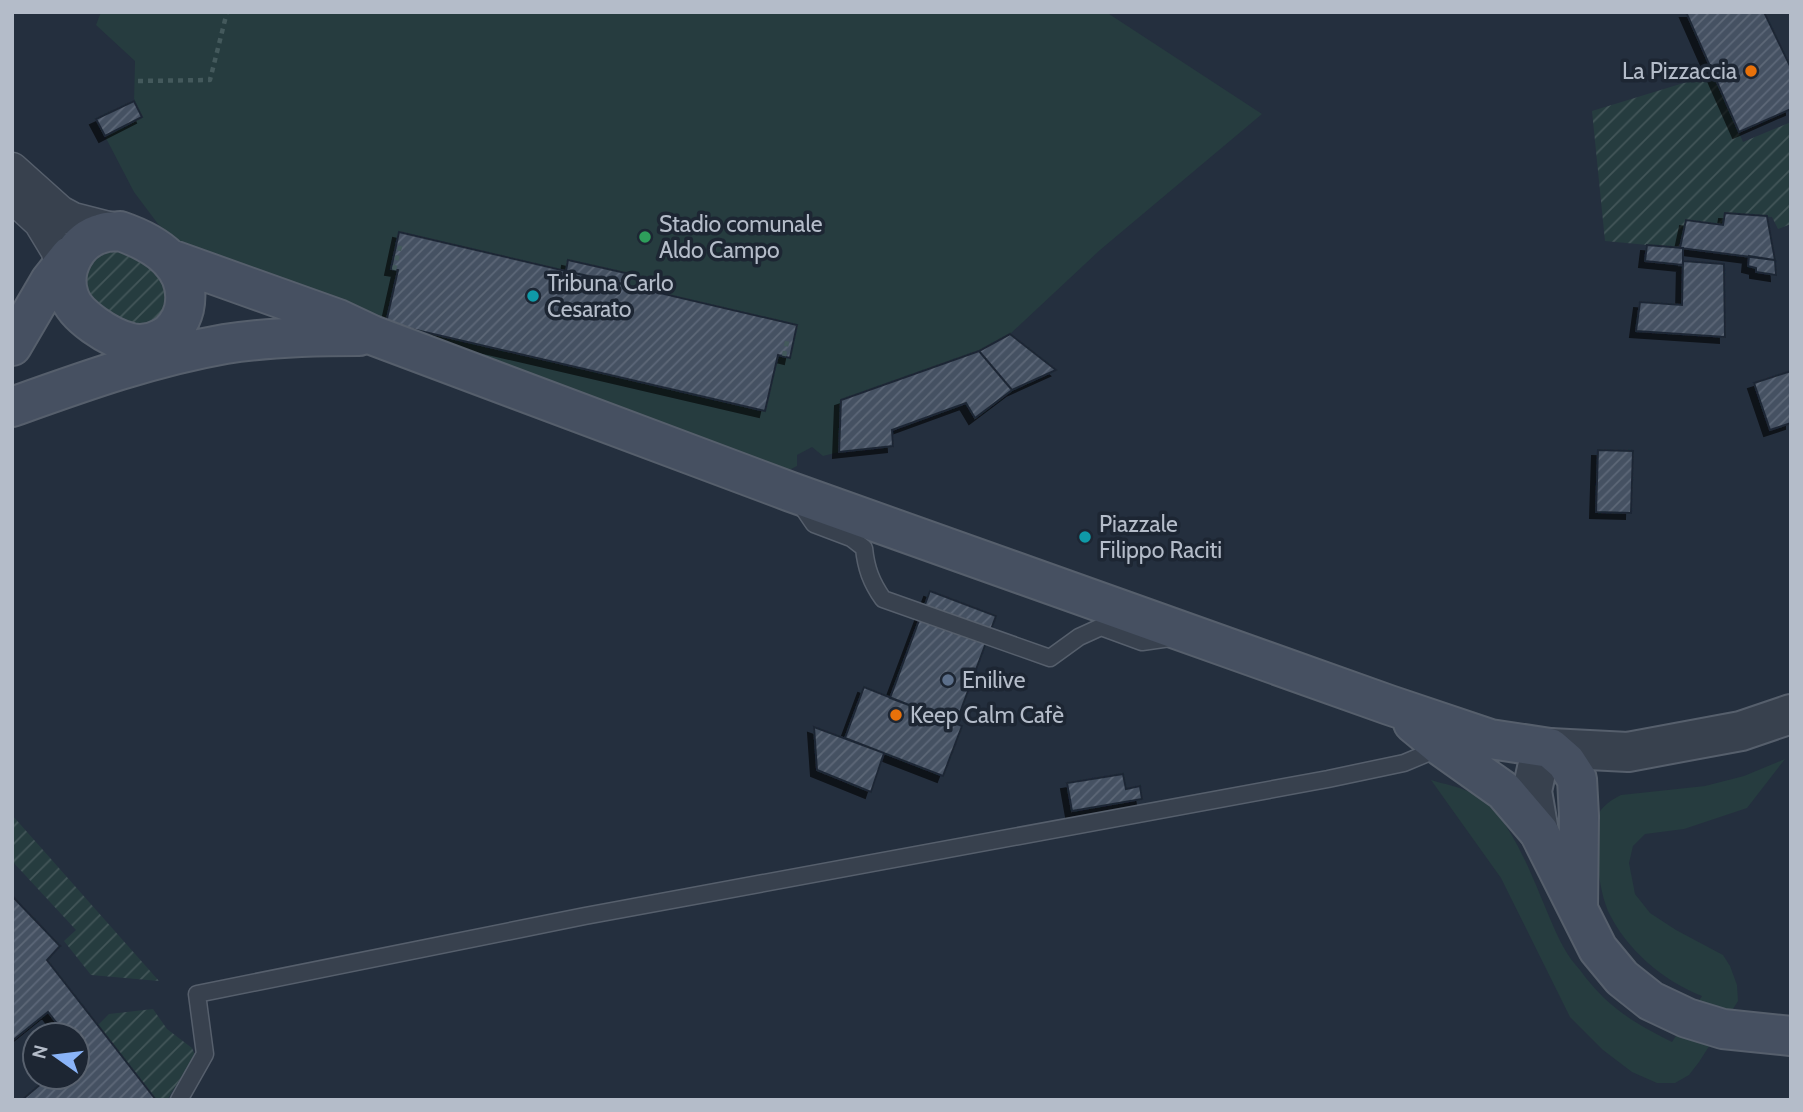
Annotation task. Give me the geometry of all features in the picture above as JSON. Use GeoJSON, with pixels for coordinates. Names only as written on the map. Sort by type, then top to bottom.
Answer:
{"type":"FeatureCollection","features":[{"type":"Feature","properties":{"kind":"main road"},"geometry":{"type":"LineString","coordinates":[[12,346],[50,281],[68,265],[88,239],[103,233],[120,232],[135,236],[170,259],[338,319],[372,335],[791,492],[1390,705],[1450,737],[1504,791],[1539,832],[1598,949],[1622,978],[1651,1001],[1687,1018],[1723,1030],[1791,1036]]}},
{"type":"Feature","properties":{"kind":"main road"},"geometry":{"type":"LineString","coordinates":[[152,350],[179,322],[186,299],[182,276],[170,259]]}},
{"type":"Feature","properties":{"kind":"main road"},"geometry":{"type":"LineString","coordinates":[[68,265],[68,295],[76,310],[110,334],[152,350]]}},
{"type":"Feature","properties":{"kind":"main road"},"geometry":{"type":"LineString","coordinates":[[12,407],[152,350],[265,339],[372,335]]}},
{"type":"Feature","properties":{"kind":"main road"},"geometry":{"type":"LineString","coordinates":[[1450,737],[1490,739],[1550,748],[1566,762],[1577,779],[1578,908]]}},
{"type":"Feature","properties":{"kind":"street"},"geometry":{"type":"LineString","coordinates":[[12,169],[60,212],[73,219],[120,232]]}},
{"type":"Feature","properties":{"kind":"street"},"geometry":{"type":"LineString","coordinates":[[12,196],[40,222],[68,265]]}},
{"type":"Feature","properties":{"kind":"street"},"geometry":{"type":"LineString","coordinates":[[1539,832],[1532,791],[1537,768],[1550,748],[1628,752],[1741,730],[1791,714]]}},
{"type":"Feature","properties":{"kind":"street"},"geometry":{"type":"LineString","coordinates":[[1579,816],[1599,780],[1628,752]]}},
{"type":"Feature","properties":{"kind":"lane"},"geometry":{"type":"LineString","coordinates":[[791,492],[814,524],[852,538],[864,548],[873,585],[883,599],[1050,658],[1079,637],[1101,627],[1142,642],[1192,634]]}},
{"type":"Feature","properties":{"kind":"lane"},"geometry":{"type":"LineString","coordinates":[[179,1100],[205,1054],[197,994],[585,916],[1328,779],[1404,763],[1450,737]]}},
{"type":"Feature","properties":{"kind":"path"},"geometry":{"type":"LineString","coordinates":[[138,81],[210,80],[227,12]]}},
{"type":"Feature","properties":{"kind":"path"},"geometry":{"type":"LineString","coordinates":[[394,270],[401,242]]}},
{"type":"Feature","properties":{"kind":"path"},"geometry":{"type":"LineString","coordinates":[[784,356],[789,337]]}},
{"type":"Feature","properties":{"kind":"green space","name":"Stadio comunale Aldo Campo"},"geometry":{"type":"Polygon","coordinates":[[[101,12],[1106,12],[1262,114],[1100,250],[1010,334],[1056,370],[1012,390],[979,351],[841,400],[839,452],[823,456],[812,447],[797,455],[797,466],[787,471],[195,255],[158,224],[134,192],[96,119],[134,101],[135,61],[96,25],[101,12]]]}},
{"type":"Feature","properties":{"kind":"green space"},"geometry":{"type":"Polygon","coordinates":[[[1713,74],[1743,142],[1791,122],[1791,224],[1778,229],[1772,217],[1726,213],[1723,225],[1686,220],[1680,248],[1605,241],[1592,111],[1713,74]]]}},
{"type":"Feature","properties":{"kind":"green space"},"geometry":{"type":"Polygon","coordinates":[[[118,250],[141,259],[165,280],[169,316],[135,329],[88,299],[82,272],[100,252],[118,250]]]}},
{"type":"Feature","properties":{"kind":"green space"},"geometry":{"type":"Polygon","coordinates":[[[1785,759],[1747,808],[1684,829],[1645,834],[1633,846],[1629,863],[1635,894],[1650,913],[1723,955],[1737,985],[1738,1001],[1699,1062],[1689,1075],[1675,1083],[1657,1083],[1632,1072],[1603,1050],[1570,1017],[1501,878],[1431,780],[1472,793],[1488,804],[1515,841],[1571,959],[1610,1003],[1632,1020],[1672,1042],[1702,996],[1660,973],[1635,951],[1616,925],[1608,911],[1600,884],[1594,837],[1595,820],[1604,807],[1621,795],[1705,786],[1744,776],[1785,759]]]}},
{"type":"Feature","properties":{"kind":"green space"},"geometry":{"type":"Polygon","coordinates":[[[12,815],[159,981],[91,975],[64,941],[76,930],[12,861],[12,815]]]}},
{"type":"Feature","properties":{"kind":"green space"},"geometry":{"type":"Polygon","coordinates":[[[153,1009],[167,1029],[192,1048],[195,1055],[167,1100],[156,1100],[98,1025],[109,1014],[153,1009]]]}},
{"type":"Feature","properties":{"kind":"building","name":"La Pizzaccia"},"geometry":{"type":"Polygon","coordinates":[[[1686,12],[1764,12],[1791,68],[1791,109],[1739,132],[1686,12]]]}},
{"type":"Feature","properties":{"kind":"building"},"geometry":{"type":"Polygon","coordinates":[[[134,101],[142,117],[105,136],[96,119],[134,101]]]}},
{"type":"Feature","properties":{"kind":"building"},"geometry":{"type":"Polygon","coordinates":[[[1725,213],[1767,216],[1775,260],[1680,248],[1686,220],[1723,225],[1725,213]]]}},
{"type":"Feature","properties":{"kind":"building","name":"Tribuna Carlo Cesarato"},"geometry":{"type":"Polygon","coordinates":[[[399,232],[797,325],[790,358],[778,355],[765,411],[386,323],[398,270],[391,269],[399,232]]]}},
{"type":"Feature","properties":{"kind":"building"},"geometry":{"type":"Polygon","coordinates":[[[1647,245],[1683,248],[1683,265],[1645,261],[1647,245]]]}},
{"type":"Feature","properties":{"kind":"building"},"geometry":{"type":"Polygon","coordinates":[[[1749,256],[1775,260],[1776,275],[1756,272],[1756,268],[1748,266],[1749,256]]]}},
{"type":"Feature","properties":{"kind":"building"},"geometry":{"type":"Polygon","coordinates":[[[568,260],[630,274],[628,285],[566,271],[568,260]]]}},
{"type":"Feature","properties":{"kind":"building"},"geometry":{"type":"Polygon","coordinates":[[[1683,261],[1724,264],[1725,337],[1636,331],[1640,302],[1682,305],[1683,261]]]}},
{"type":"Feature","properties":{"kind":"building"},"geometry":{"type":"Polygon","coordinates":[[[1010,334],[1056,370],[1012,390],[979,351],[1010,334]]]}},
{"type":"Feature","properties":{"kind":"building"},"geometry":{"type":"Polygon","coordinates":[[[979,351],[1012,390],[975,418],[966,403],[892,430],[893,446],[839,452],[841,400],[979,351]]]}},
{"type":"Feature","properties":{"kind":"building"},"geometry":{"type":"Polygon","coordinates":[[[1791,371],[1791,423],[1770,430],[1754,383],[1791,371]]]}},
{"type":"Feature","properties":{"kind":"building"},"geometry":{"type":"Polygon","coordinates":[[[1598,450],[1633,451],[1631,513],[1596,512],[1598,450]]]}},
{"type":"Feature","properties":{"kind":"building"},"geometry":{"type":"Polygon","coordinates":[[[930,591],[996,616],[956,723],[890,698],[930,591]]]}},
{"type":"Feature","properties":{"kind":"building"},"geometry":{"type":"Polygon","coordinates":[[[864,687],[962,726],[943,776],[845,738],[864,687]]]}},
{"type":"Feature","properties":{"kind":"building"},"geometry":{"type":"Polygon","coordinates":[[[814,727],[884,753],[871,792],[817,770],[814,727]]]}},
{"type":"Feature","properties":{"kind":"building"},"geometry":{"type":"Polygon","coordinates":[[[1123,774],[1126,789],[1140,786],[1142,799],[1072,811],[1067,783],[1123,774]]]}},
{"type":"Feature","properties":{"kind":"building"},"geometry":{"type":"Polygon","coordinates":[[[12,896],[60,946],[47,960],[156,1100],[22,1100],[33,1091],[91,1091],[91,1021],[55,1021],[48,1012],[37,1021],[21,1021],[21,1034],[12,1041],[12,896]]]}},
{"type":"Feature","properties":{"kind":"place","name":"La Pizzaccia"},"geometry":{"type":"Point","coordinates":[1751,71]}},
{"type":"Feature","properties":{"kind":"place","name":"Stadio comunale Aldo Campo"},"geometry":{"type":"Point","coordinates":[645,237]}},
{"type":"Feature","properties":{"kind":"place","name":"Tribuna Carlo Cesarato"},"geometry":{"type":"Point","coordinates":[533,296]}},
{"type":"Feature","properties":{"kind":"place","name":"Piazzale Filippo Raciti"},"geometry":{"type":"Point","coordinates":[1085,537]}},
{"type":"Feature","properties":{"kind":"place","name":"Enilive"},"geometry":{"type":"Point","coordinates":[948,680]}},
{"type":"Feature","properties":{"kind":"place","name":"Keep Calm Cafè"},"geometry":{"type":"Point","coordinates":[896,715]}}]}
